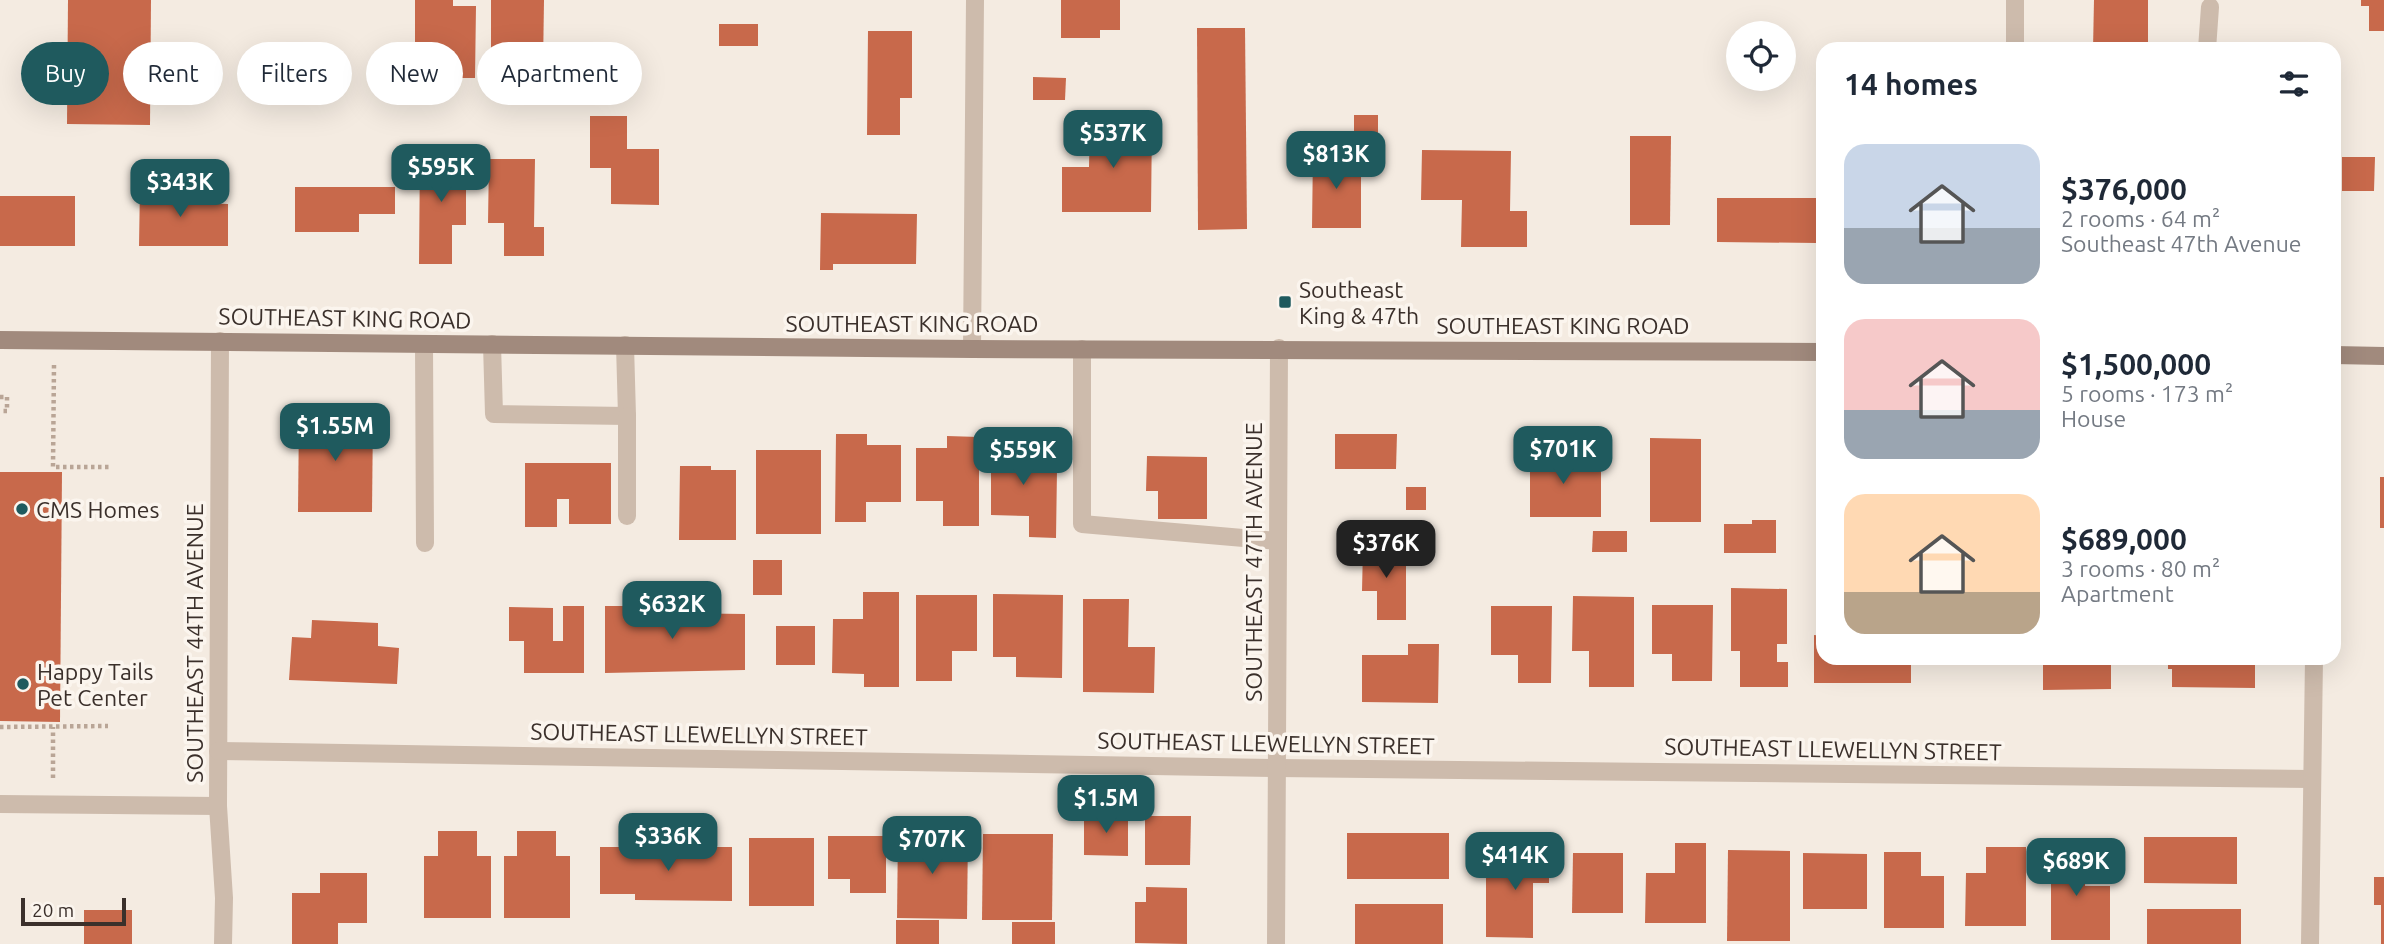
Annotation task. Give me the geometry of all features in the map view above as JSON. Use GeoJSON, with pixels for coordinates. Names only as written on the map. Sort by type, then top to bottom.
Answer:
{"type":"FeatureCollection","features":[{"type":"Feature","properties":{"kind":"main road","name":"SOUTHEAST KING ROAD"},"geometry":{"type":"LineString","coordinates":[[0,340],[972,349],[1816,352]]}},
{"type":"Feature","properties":{"kind":"main road"},"geometry":{"type":"LineString","coordinates":[[2341,355],[2384,356]]}},
{"type":"Feature","properties":{"kind":"street"},"geometry":{"type":"LineString","coordinates":[[972,349],[975,0]]}},
{"type":"Feature","properties":{"kind":"street"},"geometry":{"type":"LineString","coordinates":[[2014,42],[2015,0]]}},
{"type":"Feature","properties":{"kind":"street"},"geometry":{"type":"LineString","coordinates":[[2208,42],[2210,7]]}},
{"type":"Feature","properties":{"kind":"street","name":"SOUTHEAST 44TH AVENUE"},"geometry":{"type":"LineString","coordinates":[[220,341],[218,806],[224,898],[223,944]]}},
{"type":"Feature","properties":{"kind":"street"},"geometry":{"type":"LineString","coordinates":[[424,344],[425,543]]}},
{"type":"Feature","properties":{"kind":"street"},"geometry":{"type":"LineString","coordinates":[[492,344],[494,414],[626,416]]}},
{"type":"Feature","properties":{"kind":"street"},"geometry":{"type":"LineString","coordinates":[[625,345],[627,516]]}},
{"type":"Feature","properties":{"kind":"street","name":"SOUTHEAST 47TH AVENUE"},"geometry":{"type":"LineString","coordinates":[[1276,944],[1279,348]]}},
{"type":"Feature","properties":{"kind":"street"},"geometry":{"type":"LineString","coordinates":[[1082,349],[1082,524],[1278,541]]}},
{"type":"Feature","properties":{"kind":"street"},"geometry":{"type":"LineString","coordinates":[[2310,944],[2314,665]]}},
{"type":"Feature","properties":{"kind":"street","name":"SOUTHEAST LLEWELLYN STREET"},"geometry":{"type":"LineString","coordinates":[[218,751],[1277,768],[2312,779]]}},
{"type":"Feature","properties":{"kind":"street"},"geometry":{"type":"LineString","coordinates":[[0,804],[218,806]]}},
{"type":"Feature","properties":{"kind":"path"},"geometry":{"type":"LineString","coordinates":[[54,340],[53,467],[109,467]]}},
{"type":"Feature","properties":{"kind":"path"},"geometry":{"type":"LineString","coordinates":[[0,397],[7,397],[7,411],[0,411]]}},
{"type":"Feature","properties":{"kind":"path"},"geometry":{"type":"LineString","coordinates":[[0,727],[108,726]]}},
{"type":"Feature","properties":{"kind":"path"},"geometry":{"type":"LineString","coordinates":[[52,804],[53,727]]}},
{"type":"Feature","properties":{"kind":"building"},"geometry":{"type":"Polygon","coordinates":[[[68,0],[151,0],[151,42],[123,42],[123,105],[150,105],[150,125],[67,124],[67,105],[109,105],[109,42],[68,42],[68,0]]]}},
{"type":"Feature","properties":{"kind":"building"},"geometry":{"type":"Polygon","coordinates":[[[415,0],[453,0],[453,6],[476,6],[475,78],[463,78],[463,42],[415,42],[415,0]]]}},
{"type":"Feature","properties":{"kind":"building"},"geometry":{"type":"Polygon","coordinates":[[[491,0],[544,0],[543,42],[491,42],[491,0]]]}},
{"type":"Feature","properties":{"kind":"building"},"geometry":{"type":"Polygon","coordinates":[[[1061,0],[1120,0],[1120,30],[1100,30],[1100,38],[1061,38],[1061,0]]]}},
{"type":"Feature","properties":{"kind":"building"},"geometry":{"type":"Polygon","coordinates":[[[2094,0],[2148,0],[2148,42],[2093,42],[2094,0]]]}},
{"type":"Feature","properties":{"kind":"building"},"geometry":{"type":"Polygon","coordinates":[[[2361,0],[2384,0],[2384,31],[2369,31],[2369,6],[2361,6],[2361,0]]]}},
{"type":"Feature","properties":{"kind":"building"},"geometry":{"type":"Polygon","coordinates":[[[719,24],[758,24],[758,46],[719,46],[719,24]]]}},
{"type":"Feature","properties":{"kind":"building"},"geometry":{"type":"Polygon","coordinates":[[[1197,28],[1245,28],[1247,229],[1198,230],[1197,28]]]}},
{"type":"Feature","properties":{"kind":"building"},"geometry":{"type":"Polygon","coordinates":[[[868,31],[912,31],[912,98],[900,98],[900,135],[867,135],[868,31]]]}},
{"type":"Feature","properties":{"kind":"building"},"geometry":{"type":"Polygon","coordinates":[[[1033,77],[1066,78],[1065,100],[1033,100],[1033,77]]]}},
{"type":"Feature","properties":{"kind":"building"},"geometry":{"type":"Polygon","coordinates":[[[1354,115],[1378,115],[1378,149],[1354,148],[1354,115]]]}},
{"type":"Feature","properties":{"kind":"building"},"geometry":{"type":"Polygon","coordinates":[[[590,116],[627,116],[627,149],[659,149],[659,205],[611,204],[611,168],[590,168],[590,116]]]}},
{"type":"Feature","properties":{"kind":"building"},"geometry":{"type":"Polygon","coordinates":[[[1090,120],[1152,120],[1151,212],[1062,212],[1062,167],[1089,167],[1090,120]]]}},
{"type":"Feature","properties":{"kind":"building"},"geometry":{"type":"Polygon","coordinates":[[[1630,136],[1671,136],[1670,225],[1630,225],[1630,136]]]}},
{"type":"Feature","properties":{"kind":"building"},"geometry":{"type":"Polygon","coordinates":[[[1422,150],[1511,151],[1510,211],[1527,211],[1527,247],[1461,247],[1462,200],[1421,200],[1422,150]]]}},
{"type":"Feature","properties":{"kind":"building"},"geometry":{"type":"Polygon","coordinates":[[[1313,151],[1342,152],[1342,160],[1361,160],[1361,228],[1312,228],[1313,151]]]}},
{"type":"Feature","properties":{"kind":"building"},"geometry":{"type":"Polygon","coordinates":[[[420,153],[466,153],[466,225],[452,225],[452,264],[419,264],[420,153]]]}},
{"type":"Feature","properties":{"kind":"building"},"geometry":{"type":"Polygon","coordinates":[[[2342,157],[2375,157],[2374,191],[2342,191],[2342,157]]]}},
{"type":"Feature","properties":{"kind":"building"},"geometry":{"type":"Polygon","coordinates":[[[489,159],[535,159],[534,227],[544,227],[544,256],[504,256],[504,223],[488,223],[489,159]]]}},
{"type":"Feature","properties":{"kind":"building"},"geometry":{"type":"Polygon","coordinates":[[[140,186],[194,186],[193,203],[228,204],[228,246],[139,246],[140,186]]]}},
{"type":"Feature","properties":{"kind":"building"},"geometry":{"type":"Polygon","coordinates":[[[295,187],[395,187],[395,214],[359,214],[359,232],[295,232],[295,187]]]}},
{"type":"Feature","properties":{"kind":"building"},"geometry":{"type":"Polygon","coordinates":[[[0,196],[75,196],[75,246],[0,246],[0,196]]]}},
{"type":"Feature","properties":{"kind":"building"},"geometry":{"type":"Polygon","coordinates":[[[1717,198],[1816,198],[1816,243],[1717,242],[1717,198]]]}},
{"type":"Feature","properties":{"kind":"building"},"geometry":{"type":"Polygon","coordinates":[[[821,213],[917,214],[916,264],[833,264],[833,270],[820,270],[821,213]]]}},
{"type":"Feature","properties":{"kind":"building"},"geometry":{"type":"Polygon","coordinates":[[[299,414],[373,414],[372,512],[298,512],[299,414]]]}},
{"type":"Feature","properties":{"kind":"building"},"geometry":{"type":"Polygon","coordinates":[[[836,434],[867,434],[867,445],[901,445],[901,502],[866,502],[866,522],[835,522],[836,434]]]}},
{"type":"Feature","properties":{"kind":"building"},"geometry":{"type":"Polygon","coordinates":[[[1335,434],[1397,434],[1396,469],[1335,469],[1335,434]]]}},
{"type":"Feature","properties":{"kind":"building"},"geometry":{"type":"Polygon","coordinates":[[[947,436],[979,437],[979,526],[943,526],[943,501],[916,501],[916,448],[947,448],[947,436]]]}},
{"type":"Feature","properties":{"kind":"building"},"geometry":{"type":"Polygon","coordinates":[[[991,437],[1029,437],[1029,470],[1057,470],[1056,538],[1029,537],[1029,516],[991,515],[991,437]]]}},
{"type":"Feature","properties":{"kind":"building"},"geometry":{"type":"Polygon","coordinates":[[[1650,438],[1701,439],[1701,522],[1650,522],[1650,438]]]}},
{"type":"Feature","properties":{"kind":"building"},"geometry":{"type":"Polygon","coordinates":[[[1530,448],[1568,448],[1568,466],[1601,466],[1601,517],[1530,517],[1530,448]]]}},
{"type":"Feature","properties":{"kind":"building"},"geometry":{"type":"Polygon","coordinates":[[[756,450],[821,450],[821,534],[756,534],[756,450]]]}},
{"type":"Feature","properties":{"kind":"building"},"geometry":{"type":"Polygon","coordinates":[[[1147,456],[1207,457],[1207,519],[1158,519],[1158,491],[1146,491],[1147,456]]]}},
{"type":"Feature","properties":{"kind":"building"},"geometry":{"type":"Polygon","coordinates":[[[525,463],[611,463],[611,524],[569,524],[569,499],[557,499],[557,527],[525,527],[525,463]]]}},
{"type":"Feature","properties":{"kind":"building"},"geometry":{"type":"Polygon","coordinates":[[[680,466],[711,466],[711,470],[736,470],[736,540],[679,540],[680,466]]]}},
{"type":"Feature","properties":{"kind":"building"},"geometry":{"type":"Polygon","coordinates":[[[0,472],[62,472],[60,722],[0,721],[0,472]]]}},
{"type":"Feature","properties":{"kind":"building"},"geometry":{"type":"Polygon","coordinates":[[[2380,477],[2384,477],[2384,528],[2380,528],[2380,477]]]}},
{"type":"Feature","properties":{"kind":"building"},"geometry":{"type":"Polygon","coordinates":[[[1406,487],[1426,487],[1426,510],[1406,510],[1406,487]]]}},
{"type":"Feature","properties":{"kind":"building"},"geometry":{"type":"Polygon","coordinates":[[[1752,520],[1776,520],[1776,553],[1724,553],[1724,524],[1752,524],[1752,520]]]}},
{"type":"Feature","properties":{"kind":"building"},"geometry":{"type":"Polygon","coordinates":[[[1593,531],[1627,531],[1627,552],[1592,552],[1593,531]]]}},
{"type":"Feature","properties":{"kind":"building"},"geometry":{"type":"Polygon","coordinates":[[[1363,547],[1406,547],[1406,620],[1377,620],[1377,591],[1362,591],[1363,547]]]}},
{"type":"Feature","properties":{"kind":"building"},"geometry":{"type":"Polygon","coordinates":[[[753,560],[782,560],[782,595],[753,595],[753,560]]]}},
{"type":"Feature","properties":{"kind":"building"},"geometry":{"type":"Polygon","coordinates":[[[1731,588],[1787,589],[1787,644],[1777,644],[1777,662],[1788,662],[1788,687],[1740,687],[1740,651],[1731,651],[1731,588]]]}},
{"type":"Feature","properties":{"kind":"building"},"geometry":{"type":"Polygon","coordinates":[[[863,592],[899,592],[899,687],[864,687],[864,674],[832,673],[833,619],[863,619],[863,592]]]}},
{"type":"Feature","properties":{"kind":"building"},"geometry":{"type":"Polygon","coordinates":[[[993,594],[1063,595],[1062,678],[1016,677],[1016,657],[993,657],[993,594]]]}},
{"type":"Feature","properties":{"kind":"building"},"geometry":{"type":"Polygon","coordinates":[[[916,595],[977,595],[977,651],[952,651],[952,681],[916,681],[916,595]]]}},
{"type":"Feature","properties":{"kind":"building"},"geometry":{"type":"Polygon","coordinates":[[[1573,596],[1634,597],[1634,687],[1589,687],[1589,651],[1572,651],[1573,596]]]}},
{"type":"Feature","properties":{"kind":"building"},"geometry":{"type":"Polygon","coordinates":[[[1083,599],[1129,599],[1128,647],[1155,647],[1154,693],[1083,692],[1083,599]]]}},
{"type":"Feature","properties":{"kind":"building"},"geometry":{"type":"Polygon","coordinates":[[[1652,605],[1713,605],[1712,681],[1672,681],[1672,654],[1652,654],[1652,605]]]}},
{"type":"Feature","properties":{"kind":"building"},"geometry":{"type":"Polygon","coordinates":[[[563,606],[584,606],[584,673],[524,673],[524,641],[509,641],[509,607],[553,608],[553,641],[563,641],[563,606]]]}},
{"type":"Feature","properties":{"kind":"building"},"geometry":{"type":"Polygon","coordinates":[[[605,606],[670,606],[670,613],[745,614],[745,670],[605,673],[605,606]]]}},
{"type":"Feature","properties":{"kind":"building"},"geometry":{"type":"Polygon","coordinates":[[[1491,606],[1552,606],[1551,683],[1518,683],[1518,655],[1491,655],[1491,606]]]}},
{"type":"Feature","properties":{"kind":"building"},"geometry":{"type":"Polygon","coordinates":[[[312,620],[378,623],[378,646],[399,648],[397,684],[289,680],[292,637],[311,638],[312,620]]]}},
{"type":"Feature","properties":{"kind":"building"},"geometry":{"type":"Polygon","coordinates":[[[776,626],[815,626],[815,665],[776,665],[776,626]]]}},
{"type":"Feature","properties":{"kind":"building"},"geometry":{"type":"Polygon","coordinates":[[[1814,635],[1816,665],[1911,665],[1911,683],[1814,683],[1814,635]]]}},
{"type":"Feature","properties":{"kind":"building"},"geometry":{"type":"Polygon","coordinates":[[[1408,644],[1439,644],[1438,703],[1362,702],[1362,655],[1408,655],[1408,644]]]}},
{"type":"Feature","properties":{"kind":"building"},"geometry":{"type":"Polygon","coordinates":[[[2043,665],[2111,665],[2111,689],[2043,690],[2043,665]]]}},
{"type":"Feature","properties":{"kind":"building"},"geometry":{"type":"Polygon","coordinates":[[[2168,665],[2255,665],[2255,688],[2172,687],[2172,669],[2168,669],[2168,665]]]}},
{"type":"Feature","properties":{"kind":"building"},"geometry":{"type":"Polygon","coordinates":[[[1084,815],[1128,815],[1128,856],[1084,855],[1084,815]]]}},
{"type":"Feature","properties":{"kind":"building"},"geometry":{"type":"Polygon","coordinates":[[[1145,816],[1191,816],[1190,865],[1145,865],[1145,816]]]}},
{"type":"Feature","properties":{"kind":"building"},"geometry":{"type":"Polygon","coordinates":[[[438,831],[477,831],[477,856],[491,856],[491,918],[424,918],[424,856],[438,856],[438,831]]]}},
{"type":"Feature","properties":{"kind":"building"},"geometry":{"type":"Polygon","coordinates":[[[517,831],[556,831],[556,856],[570,856],[570,918],[504,918],[504,856],[517,856],[517,831]]]}},
{"type":"Feature","properties":{"kind":"building"},"geometry":{"type":"Polygon","coordinates":[[[898,832],[968,833],[967,919],[897,918],[898,832]]]}},
{"type":"Feature","properties":{"kind":"building"},"geometry":{"type":"Polygon","coordinates":[[[1347,833],[1449,833],[1449,879],[1347,879],[1347,833]]]}},
{"type":"Feature","properties":{"kind":"building"},"geometry":{"type":"Polygon","coordinates":[[[983,834],[1053,834],[1052,920],[982,920],[983,834]]]}},
{"type":"Feature","properties":{"kind":"building"},"geometry":{"type":"Polygon","coordinates":[[[828,836],[886,836],[886,893],[850,893],[850,879],[828,879],[828,836]]]}},
{"type":"Feature","properties":{"kind":"building"},"geometry":{"type":"Polygon","coordinates":[[[2144,837],[2237,837],[2237,884],[2144,883],[2144,837]]]}},
{"type":"Feature","properties":{"kind":"building"},"geometry":{"type":"Polygon","coordinates":[[[749,838],[814,838],[814,906],[749,906],[749,838]]]}},
{"type":"Feature","properties":{"kind":"building"},"geometry":{"type":"Polygon","coordinates":[[[1675,843],[1706,843],[1706,923],[1645,923],[1646,873],[1675,873],[1675,843]]]}},
{"type":"Feature","properties":{"kind":"building"},"geometry":{"type":"Polygon","coordinates":[[[1508,846],[1549,846],[1549,883],[1533,883],[1533,938],[1486,937],[1486,866],[1508,866],[1508,846]]]}},
{"type":"Feature","properties":{"kind":"building"},"geometry":{"type":"Polygon","coordinates":[[[600,847],[732,847],[732,901],[635,900],[635,894],[600,894],[600,847]]]}},
{"type":"Feature","properties":{"kind":"building"},"geometry":{"type":"Polygon","coordinates":[[[1986,847],[2026,847],[2026,926],[1965,926],[1966,873],[1986,873],[1986,847]]]}},
{"type":"Feature","properties":{"kind":"building"},"geometry":{"type":"Polygon","coordinates":[[[2043,848],[2086,848],[2085,886],[2110,886],[2110,940],[2051,940],[2051,872],[2042,872],[2043,848]]]}},
{"type":"Feature","properties":{"kind":"building"},"geometry":{"type":"Polygon","coordinates":[[[1728,850],[1790,851],[1790,941],[1727,941],[1728,850]]]}},
{"type":"Feature","properties":{"kind":"building"},"geometry":{"type":"Polygon","coordinates":[[[1884,852],[1921,852],[1921,876],[1944,876],[1944,928],[1884,928],[1884,852]]]}},
{"type":"Feature","properties":{"kind":"building"},"geometry":{"type":"Polygon","coordinates":[[[1573,853],[1623,853],[1623,913],[1572,913],[1573,853]]]}},
{"type":"Feature","properties":{"kind":"building"},"geometry":{"type":"Polygon","coordinates":[[[1803,853],[1867,854],[1867,909],[1803,909],[1803,853]]]}},
{"type":"Feature","properties":{"kind":"building"},"geometry":{"type":"Polygon","coordinates":[[[320,873],[367,873],[367,923],[338,923],[338,944],[292,944],[292,893],[320,893],[320,873]]]}},
{"type":"Feature","properties":{"kind":"building"},"geometry":{"type":"Polygon","coordinates":[[[2374,877],[2384,877],[2384,944],[2381,944],[2381,905],[2374,905],[2374,877]]]}},
{"type":"Feature","properties":{"kind":"building"},"geometry":{"type":"Polygon","coordinates":[[[1146,887],[1187,888],[1187,944],[1135,943],[1135,902],[1146,902],[1146,887]]]}},
{"type":"Feature","properties":{"kind":"building"},"geometry":{"type":"Polygon","coordinates":[[[1355,904],[1443,904],[1443,944],[1355,944],[1355,904]]]}},
{"type":"Feature","properties":{"kind":"building"},"geometry":{"type":"Polygon","coordinates":[[[2147,909],[2241,909],[2241,944],[2147,944],[2147,909]]]}},
{"type":"Feature","properties":{"kind":"building"},"geometry":{"type":"Polygon","coordinates":[[[84,910],[132,910],[132,944],[84,944],[84,910]]]}},
{"type":"Feature","properties":{"kind":"building"},"geometry":{"type":"Polygon","coordinates":[[[896,920],[939,920],[939,944],[896,944],[896,920]]]}},
{"type":"Feature","properties":{"kind":"building"},"geometry":{"type":"Polygon","coordinates":[[[1012,922],[1055,922],[1055,944],[1012,944],[1012,922]]]}},
{"type":"Feature","properties":{"kind":"place","name":"Southeast King & 47th"},"geometry":{"type":"Point","coordinates":[1285,302]}},
{"type":"Feature","properties":{"kind":"place","name":"CMS Homes"},"geometry":{"type":"Point","coordinates":[22,509]}},
{"type":"Feature","properties":{"kind":"place","name":"Happy Tails Pet Center"},"geometry":{"type":"Point","coordinates":[23,684]}}]}
